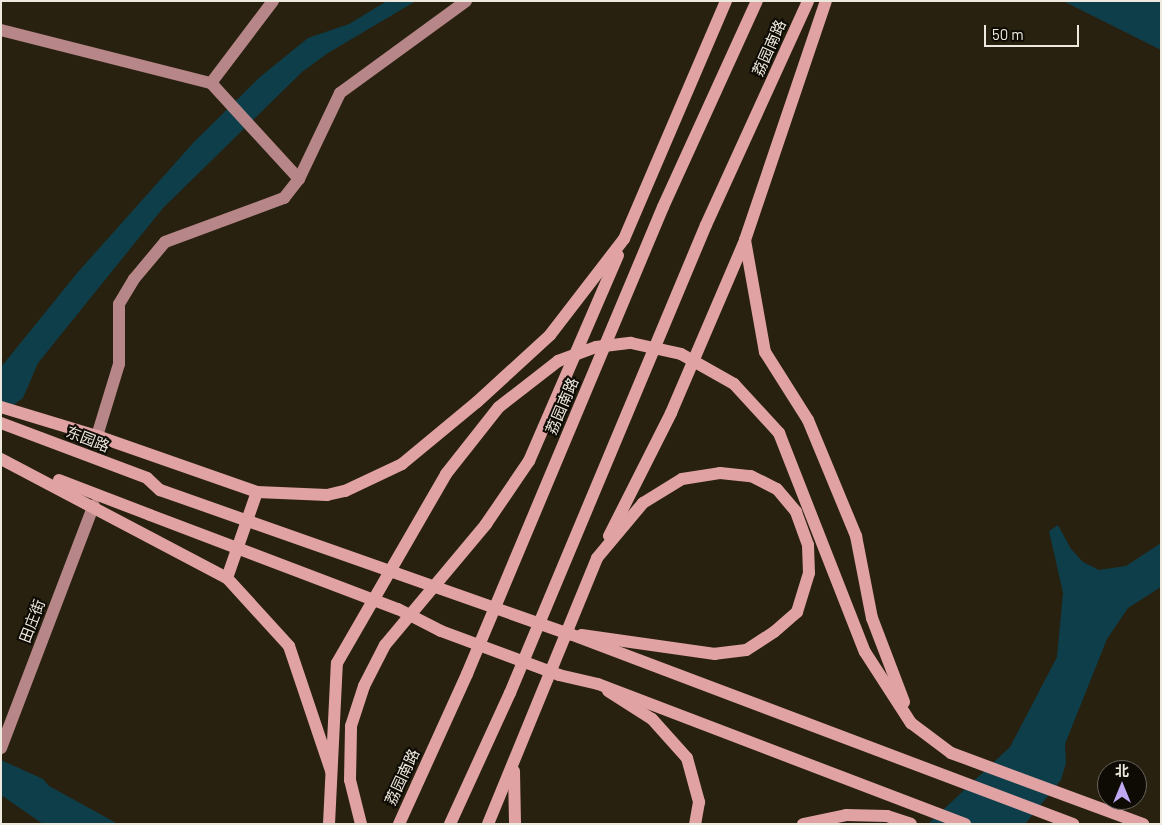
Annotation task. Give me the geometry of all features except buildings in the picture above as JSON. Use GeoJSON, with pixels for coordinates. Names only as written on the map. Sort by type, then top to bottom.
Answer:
{"type":"FeatureCollection","features":[{"type":"Feature","properties":{"kind":"main road"},"geometry":{"type":"LineString","coordinates":[[361,824],[350,780],[351,726],[364,686],[384,645],[486,524],[529,462],[726,1]]}},
{"type":"Feature","properties":{"kind":"main road","name":"荔园南路"},"geometry":{"type":"LineString","coordinates":[[399,824],[467,674],[663,206],[757,1]]}},
{"type":"Feature","properties":{"kind":"main road","name":"荔园南路"},"geometry":{"type":"LineString","coordinates":[[450,824],[510,693],[706,225],[808,1]]}},
{"type":"Feature","properties":{"kind":"main road"},"geometry":{"type":"LineString","coordinates":[[488,824],[597,558],[671,413],[746,240],[826,1]]}},
{"type":"Feature","properties":{"kind":"main road"},"geometry":{"type":"LineString","coordinates":[[1,407],[97,436],[257,492],[327,495],[345,491],[402,464],[477,402],[550,335],[624,239]]}},
{"type":"Feature","properties":{"kind":"main road"},"geometry":{"type":"LineString","coordinates":[[746,240],[765,352],[808,420],[856,536],[872,618],[911,723]]}},
{"type":"Feature","properties":{"kind":"main road"},"geometry":{"type":"LineString","coordinates":[[329,824],[337,663],[446,474],[499,407],[558,361],[596,346],[631,343],[681,354],[734,384],[779,433],[865,652],[911,723],[951,753],[1143,824]]}},
{"type":"Feature","properties":{"kind":"main road","name":"东园路"},"geometry":{"type":"LineString","coordinates":[[1,423],[146,478],[160,490],[570,634]]}},
{"type":"Feature","properties":{"kind":"main road"},"geometry":{"type":"LineString","coordinates":[[1,458],[94,505],[227,578],[289,646],[331,771]]}},
{"type":"Feature","properties":{"kind":"main road"},"geometry":{"type":"LineString","coordinates":[[1,458],[398,609],[441,631],[559,675],[598,684],[965,824]]}},
{"type":"Feature","properties":{"kind":"main road"},"geometry":{"type":"LineString","coordinates":[[570,634],[715,654],[746,650],[774,632],[797,612],[809,573],[808,545],[796,512],[777,489],[751,476],[720,473],[682,479],[643,503],[597,558]]}},
{"type":"Feature","properties":{"kind":"main road"},"geometry":{"type":"LineString","coordinates":[[227,578],[257,492]]}},
{"type":"Feature","properties":{"kind":"main road"},"geometry":{"type":"LineString","coordinates":[[570,634],[1073,824]]}},
{"type":"Feature","properties":{"kind":"main road"},"geometry":{"type":"LineString","coordinates":[[598,684],[652,719],[688,758],[699,802],[695,824]]}},
{"type":"Feature","properties":{"kind":"main road"},"geometry":{"type":"LineString","coordinates":[[514,824],[512,802],[515,761]]}},
{"type":"Feature","properties":{"kind":"main road"},"geometry":{"type":"LineString","coordinates":[[803,824],[846,815],[887,816],[911,824]]}},
{"type":"Feature","properties":{"kind":"street"},"geometry":{"type":"LineString","coordinates":[[211,83],[273,1]]}},
{"type":"Feature","properties":{"kind":"street"},"geometry":{"type":"LineString","coordinates":[[97,436],[119,364],[119,304],[134,279],[165,242],[284,198],[299,179],[340,93],[466,1]]}},
{"type":"Feature","properties":{"kind":"street"},"geometry":{"type":"LineString","coordinates":[[1,30],[211,83],[299,179]]}},
{"type":"Feature","properties":{"kind":"street","name":"田庄街"},"geometry":{"type":"LineString","coordinates":[[1,748],[94,505]]}},
{"type":"Feature","properties":{"kind":"water"},"geometry":{"type":"Polygon","coordinates":[[[387,1],[416,1],[328,53],[302,72],[163,208],[38,363],[23,398],[1,414],[1,367],[78,272],[194,142],[260,77],[308,38],[349,24],[387,1]]]}},
{"type":"Feature","properties":{"kind":"water"},"geometry":{"type":"Polygon","coordinates":[[[1063,1],[1161,1],[1161,49],[1159,49],[1063,1]]]}},
{"type":"Feature","properties":{"kind":"water"},"geometry":{"type":"Polygon","coordinates":[[[1058,525],[1071,549],[1083,562],[1099,570],[1126,566],[1161,543],[1161,587],[1128,608],[1107,639],[1065,744],[1066,763],[1061,780],[1025,824],[928,824],[1010,747],[1057,657],[1063,593],[1049,531],[1058,525]]]}},
{"type":"Feature","properties":{"kind":"water"},"geometry":{"type":"Polygon","coordinates":[[[1,760],[43,779],[49,786],[118,824],[43,824],[1,795],[1,760]]]}}]}
